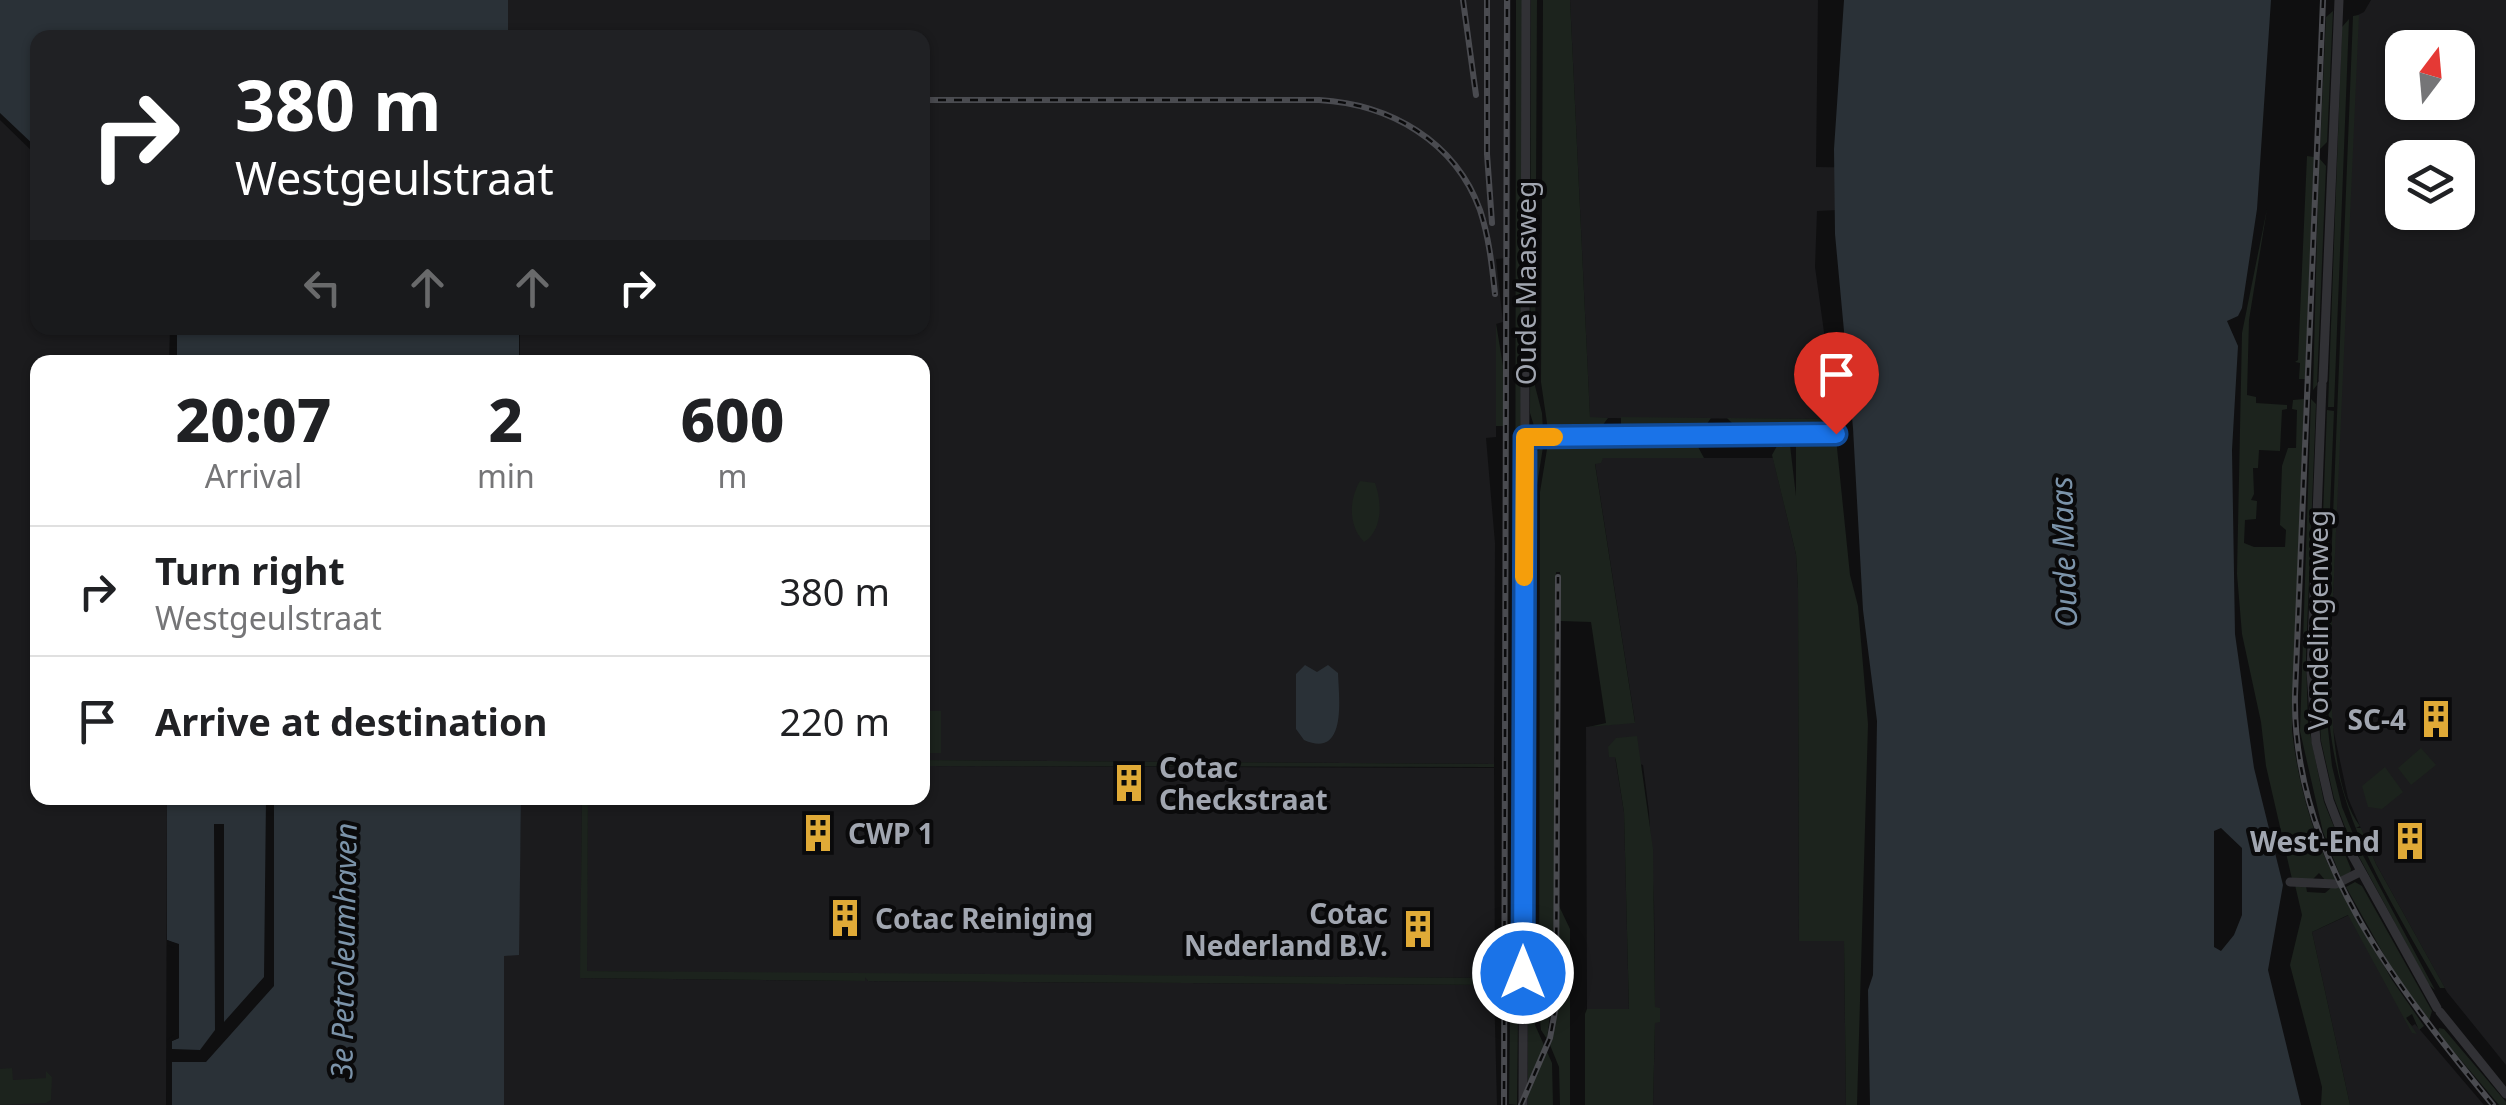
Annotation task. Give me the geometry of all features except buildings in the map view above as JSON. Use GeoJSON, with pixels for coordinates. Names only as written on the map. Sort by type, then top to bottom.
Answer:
{"type":"FeatureCollection","features":[{"type":"Feature","properties":{"kind":"street","name":"Oude Maasweg"},"geometry":{"type":"LineString","coordinates":[[1523,1105],[1526,0]]}},
{"type":"Feature","properties":{"kind":"street","name":"Vondelingenweg"},"geometry":{"type":"LineString","coordinates":[[2340,0],[2311,672],[2313,722],[2329,800],[2360,872],[2438,1010],[2506,1094]]}},
{"type":"Feature","properties":{"kind":"street"},"geometry":{"type":"LineString","coordinates":[[1525,437],[1836,434]]}},
{"type":"Feature","properties":{"kind":"street"},"geometry":{"type":"LineString","coordinates":[[2290,882],[2336,884],[2360,872]]}},
{"type":"Feature","properties":{"kind":"shaded area"},"geometry":{"type":"Polygon","coordinates":[[[508,0],[1511,0],[1510,258],[1496,259],[1503,322],[1496,324],[1496,437],[1486,438],[1495,543],[1494,764],[930,760],[930,355],[520,355],[520,335],[930,335],[930,30],[508,30],[508,0]]]}},
{"type":"Feature","properties":{"kind":"shaded area"},"geometry":{"type":"Polygon","coordinates":[[[1516,0],[1523,0],[1523,92],[1519,738],[1515,749],[1516,0]]]}},
{"type":"Feature","properties":{"kind":"shaded area"},"geometry":{"type":"Polygon","coordinates":[[[1531,0],[1537,0],[1535,386],[1543,430],[1534,426],[1530,413],[1531,0]]]}},
{"type":"Feature","properties":{"kind":"shaded area"},"geometry":{"type":"Polygon","coordinates":[[[1543,0],[1570,0],[1590,417],[1608,418],[1599,430],[1548,430],[1541,382],[1543,0]]]}},
{"type":"Feature","properties":{"kind":"shaded area"},"geometry":{"type":"Polygon","coordinates":[[[1570,0],[1818,0],[1816,167],[1881,168],[1881,208],[1817,211],[1815,267],[1836,419],[1590,418],[1570,0]]]}},
{"type":"Feature","properties":{"kind":"shaded area"},"geometry":{"type":"Polygon","coordinates":[[[2371,0],[2506,0],[2506,1065],[2447,992],[2376,864],[2348,798],[2331,719],[2356,16],[2364,12],[2371,0]]]}},
{"type":"Feature","properties":{"kind":"shaded area"},"geometry":{"type":"Polygon","coordinates":[[[2333,11],[2327,142],[2320,149],[2326,17],[2333,11]]]}},
{"type":"Feature","properties":{"kind":"shaded area"},"geometry":{"type":"Polygon","coordinates":[[[2359,15],[2331,644],[2334,739],[2343,789],[2360,826],[2356,828],[2345,798],[2335,758],[2327,666],[2353,16],[2359,15]]]}},
{"type":"Feature","properties":{"kind":"shaded area"},"geometry":{"type":"Polygon","coordinates":[[[2349,19],[2334,407],[2328,407],[2342,27],[2349,19]]]}},
{"type":"Feature","properties":{"kind":"shaded area"},"geometry":{"type":"Polygon","coordinates":[[[0,120],[30,149],[30,335],[170,335],[169,355],[30,355],[30,805],[167,805],[166,1105],[0,1105],[0,120]]]}},
{"type":"Feature","properties":{"kind":"shaded area"},"geometry":{"type":"Polygon","coordinates":[[[2307,156],[2314,157],[2305,379],[2299,379],[2300,363],[2295,362],[2307,156]]]}},
{"type":"Feature","properties":{"kind":"shaded area"},"geometry":{"type":"Polygon","coordinates":[[[2319,158],[2326,166],[2317,385],[2313,390],[2319,158]]]}},
{"type":"Feature","properties":{"kind":"shaded area"},"geometry":{"type":"Polygon","coordinates":[[[2267,209],[2249,320],[2247,395],[2256,397],[2256,403],[2287,405],[2287,409],[2282,410],[2280,451],[2259,450],[2258,468],[2253,468],[2251,500],[2257,501],[2256,519],[2245,520],[2244,543],[2254,547],[2285,547],[2286,530],[2280,525],[2282,466],[2288,448],[2296,448],[2297,410],[2292,409],[2293,400],[2304,399],[2292,731],[2307,808],[2336,880],[2325,880],[2319,873],[2312,880],[2292,879],[2242,634],[2237,574],[2242,333],[2267,209]]]}},
{"type":"Feature","properties":{"kind":"shaded area"},"geometry":{"type":"Polygon","coordinates":[[[1496,323],[1503,366],[1504,426],[1496,426],[1496,323]]]}},
{"type":"Feature","properties":{"kind":"shaded area"},"geometry":{"type":"Polygon","coordinates":[[[2311,399],[2316,404],[2306,656],[2308,723],[2324,802],[2351,869],[2350,874],[2341,878],[2323,832],[2300,731],[2311,399]]]}},
{"type":"Feature","properties":{"kind":"shaded area"},"geometry":{"type":"Polygon","coordinates":[[[2327,410],[2334,411],[2323,682],[2332,766],[2342,807],[2358,846],[2435,990],[2428,984],[2350,840],[2334,798],[2321,741],[2317,672],[2327,410]]]}},
{"type":"Feature","properties":{"kind":"shaded area"},"geometry":{"type":"Polygon","coordinates":[[[1621,417],[1711,418],[1702,431],[1621,431],[1621,417]]]}},
{"type":"Feature","properties":{"kind":"shaded area"},"geometry":{"type":"Polygon","coordinates":[[[1727,418],[1836,419],[1829,429],[1740,431],[1727,418]]]}},
{"type":"Feature","properties":{"kind":"shaded area"},"geometry":{"type":"Polygon","coordinates":[[[1836,438],[1850,575],[1858,606],[1868,724],[1857,1105],[1846,1105],[1844,941],[1799,941],[1798,588],[1796,554],[1772,455],[1778,444],[1790,445],[1796,496],[1796,444],[1836,438]]]}},
{"type":"Feature","properties":{"kind":"shaded area"},"geometry":{"type":"Polygon","coordinates":[[[1576,441],[1578,445],[1678,446],[1679,441],[1697,445],[1704,458],[1603,458],[1595,464],[1635,723],[1588,727],[1606,723],[1591,622],[1560,621],[1560,572],[1556,572],[1554,982],[1547,1039],[1541,1030],[1539,1010],[1540,492],[1548,443],[1576,441]]]}},
{"type":"Feature","properties":{"kind":"shaded area"},"geometry":{"type":"Polygon","coordinates":[[[1543,447],[1536,492],[1535,764],[1529,764],[1534,465],[1536,452],[1543,447]]]}},
{"type":"Feature","properties":{"kind":"shaded area"},"geometry":{"type":"Polygon","coordinates":[[[1603,458],[1773,458],[1796,554],[1798,588],[1799,940],[1844,941],[1846,1105],[1653,1105],[1655,1022],[1659,1022],[1660,1008],[1655,1008],[1649,812],[1643,765],[1615,757],[1624,812],[1629,1010],[1587,1009],[1586,727],[1635,722],[1595,463],[1603,458]]]}},
{"type":"Feature","properties":{"kind":"shaded area"},"geometry":{"type":"Polygon","coordinates":[[[1360,481],[1375,483],[1380,507],[1375,530],[1364,542],[1355,528],[1352,512],[1360,481]]]}},
{"type":"Feature","properties":{"kind":"shaded area"},"geometry":{"type":"Polygon","coordinates":[[[930,711],[941,711],[941,753],[930,753],[930,711]]]}},
{"type":"Feature","properties":{"kind":"shaded area"},"geometry":{"type":"Polygon","coordinates":[[[1637,736],[1653,849],[1655,1007],[1660,1008],[1660,1022],[1655,1023],[1653,1105],[1585,1105],[1587,1009],[1629,1009],[1624,812],[1616,761],[1609,757],[1608,747],[1616,738],[1637,736]]]}},
{"type":"Feature","properties":{"kind":"shaded area"},"geometry":{"type":"Polygon","coordinates":[[[2421,748],[2436,765],[2411,785],[2398,768],[2421,748]]]}},
{"type":"Feature","properties":{"kind":"shaded area"},"geometry":{"type":"Polygon","coordinates":[[[930,760],[1494,764],[930,766],[930,760]]]}},
{"type":"Feature","properties":{"kind":"shaded area"},"geometry":{"type":"Polygon","coordinates":[[[930,766],[1494,768],[1495,978],[865,974],[868,981],[1494,985],[1497,1105],[504,1105],[504,955],[518,954],[521,805],[582,805],[581,978],[864,981],[863,974],[586,971],[588,805],[930,805],[930,766]]]}},
{"type":"Feature","properties":{"kind":"shaded area"},"geometry":{"type":"Polygon","coordinates":[[[2385,767],[2403,792],[2382,809],[2368,807],[2362,786],[2385,767]]]}},
{"type":"Feature","properties":{"kind":"shaded area"},"geometry":{"type":"Polygon","coordinates":[[[582,805],[588,805],[587,971],[1495,978],[1494,985],[868,981],[865,977],[865,981],[580,978],[582,805]]]}},
{"type":"Feature","properties":{"kind":"shaded area"},"geometry":{"type":"Polygon","coordinates":[[[2356,828],[2361,828],[2376,864],[2445,988],[2440,988],[2395,909],[2356,828]]]}},
{"type":"Feature","properties":{"kind":"shaded area"},"geometry":{"type":"Polygon","coordinates":[[[2355,882],[2362,886],[2432,1011],[2429,1021],[2397,978],[2346,887],[2355,882]]]}},
{"type":"Feature","properties":{"kind":"shaded area"},"geometry":{"type":"Polygon","coordinates":[[[2295,885],[2306,886],[2307,892],[2325,893],[2340,887],[2392,980],[2424,1026],[2419,1030],[2412,1014],[2406,1018],[2417,1034],[2412,1033],[2348,915],[2312,932],[2350,1105],[2321,1105],[2322,1087],[2290,965],[2302,915],[2295,885]]]}},
{"type":"Feature","properties":{"kind":"shaded area"},"geometry":{"type":"Polygon","coordinates":[[[1559,906],[1570,929],[1570,1105],[1560,1105],[1559,1067],[1550,1045],[1559,998],[1559,906]]]}},
{"type":"Feature","properties":{"kind":"shaded area"},"geometry":{"type":"Polygon","coordinates":[[[2349,915],[2408,1021],[2412,1026],[2415,1024],[2484,1105],[2350,1105],[2312,932],[2349,915]]]}},
{"type":"Feature","properties":{"kind":"shaded area"},"geometry":{"type":"Polygon","coordinates":[[[1528,967],[1534,968],[1535,1025],[1552,1063],[1553,1105],[1528,1105],[1528,967]]]}},
{"type":"Feature","properties":{"kind":"shaded area"},"geometry":{"type":"Polygon","coordinates":[[[1513,1015],[1518,1020],[1517,1105],[1509,1104],[1513,1015]]]}},
{"type":"Feature","properties":{"kind":"shaded area"},"geometry":{"type":"Polygon","coordinates":[[[2439,1028],[2444,1029],[2506,1105],[2499,1105],[2438,1033],[2439,1028]]]}},
{"type":"Feature","properties":{"kind":"shaded area"},"geometry":{"type":"Polygon","coordinates":[[[12,1068],[13,1080],[46,1078],[46,1071],[52,1077],[51,1100],[0,1105],[0,1069],[12,1068]]]}},
{"type":"Feature","properties":{"kind":"water"},"geometry":{"type":"Polygon","coordinates":[[[0,0],[508,0],[508,30],[30,30],[30,141],[0,113],[0,0]]]}},
{"type":"Feature","properties":{"kind":"water","name":"Oude Maas"},"geometry":{"type":"Polygon","coordinates":[[[1844,0],[2271,0],[2257,209],[2242,308],[2238,316],[2227,321],[2238,346],[2232,450],[2235,634],[2254,768],[2283,885],[2268,970],[2301,1105],[1870,1105],[1868,990],[1873,975],[1877,721],[1863,610],[1853,428],[1835,234],[1834,149],[1844,0]]]}},
{"type":"Feature","properties":{"kind":"water"},"geometry":{"type":"Polygon","coordinates":[[[177,335],[519,335],[519,355],[177,355],[177,335]]]}},
{"type":"Feature","properties":{"kind":"water"},"geometry":{"type":"Polygon","coordinates":[[[1305,665],[1317,672],[1328,665],[1338,673],[1338,723],[1328,741],[1318,744],[1304,740],[1296,729],[1296,674],[1305,665]]]}},
{"type":"Feature","properties":{"kind":"water","name":"3e Petroleumhaven"},"geometry":{"type":"Polygon","coordinates":[[[167,805],[521,805],[519,955],[504,956],[504,1105],[172,1105],[172,1041],[179,1038],[179,945],[167,940],[167,805]]]}},
{"type":"Feature","properties":{"kind":"pier"},"geometry":{"type":"Polygon","coordinates":[[[266,805],[274,805],[274,986],[206,1062],[172,1062],[172,1105],[167,1105],[167,1040],[174,1035],[174,948],[167,945],[167,940],[179,944],[179,1038],[172,1041],[172,1049],[200,1050],[215,1030],[214,824],[224,824],[224,1022],[264,977],[266,805]]]}},
{"type":"Feature","properties":{"kind":"pier"},"geometry":{"type":"Polygon","coordinates":[[[2221,828],[2242,848],[2242,915],[2234,935],[2221,951],[2214,947],[2214,831],[2221,828]]]}},
{"type":"Feature","properties":{"kind":"railway"},"geometry":{"type":"LineString","coordinates":[[1463,0],[1476,95]]}},
{"type":"Feature","properties":{"kind":"railway"},"geometry":{"type":"LineString","coordinates":[[1487,0],[1487,154],[1492,223]]}},
{"type":"Feature","properties":{"kind":"railway"},"geometry":{"type":"LineString","coordinates":[[1504,1105],[1507,0]]}},
{"type":"Feature","properties":{"kind":"railway"},"geometry":{"type":"LineString","coordinates":[[2323,0],[2295,695],[2299,754],[2311,810],[2331,864],[2357,916],[2422,1014],[2493,1105]]}},
{"type":"Feature","properties":{"kind":"railway"},"geometry":{"type":"LineString","coordinates":[[930,100],[1319,100],[1371,109],[1395,118],[1437,146],[1469,186],[1486,231],[1495,294]]}},
{"type":"Feature","properties":{"kind":"railway"},"geometry":{"type":"LineString","coordinates":[[1521,1105],[1550,1038],[1556,1006],[1558,577]]}},
{"type":"Feature","properties":{"kind":"slow traffic"},"geometry":{"type":"LineString","coordinates":[[1524,577],[1525,437],[1554,437]]}},
{"type":"Feature","properties":{"kind":"place","name":"SC-4"},"geometry":{"type":"Point","coordinates":[2436,719]}},
{"type":"Feature","properties":{"kind":"place","name":"Cotac Checkstraat"},"geometry":{"type":"Point","coordinates":[1129,783]}},
{"type":"Feature","properties":{"kind":"place","name":"CWP 1"},"geometry":{"type":"Point","coordinates":[818,833]}},
{"type":"Feature","properties":{"kind":"place","name":"West-End"},"geometry":{"type":"Point","coordinates":[2410,841]}},
{"type":"Feature","properties":{"kind":"place","name":"Cotac Reiniging"},"geometry":{"type":"Point","coordinates":[845,918]}},
{"type":"Feature","properties":{"kind":"place","name":"Cotac Nederland B.V."},"geometry":{"type":"Point","coordinates":[1418,929]}},
{"type":"Feature","properties":{"kind":"route"},"geometry":{"type":"LineString","coordinates":[[1523,973],[1525,437],[1836,434]]}}]}
